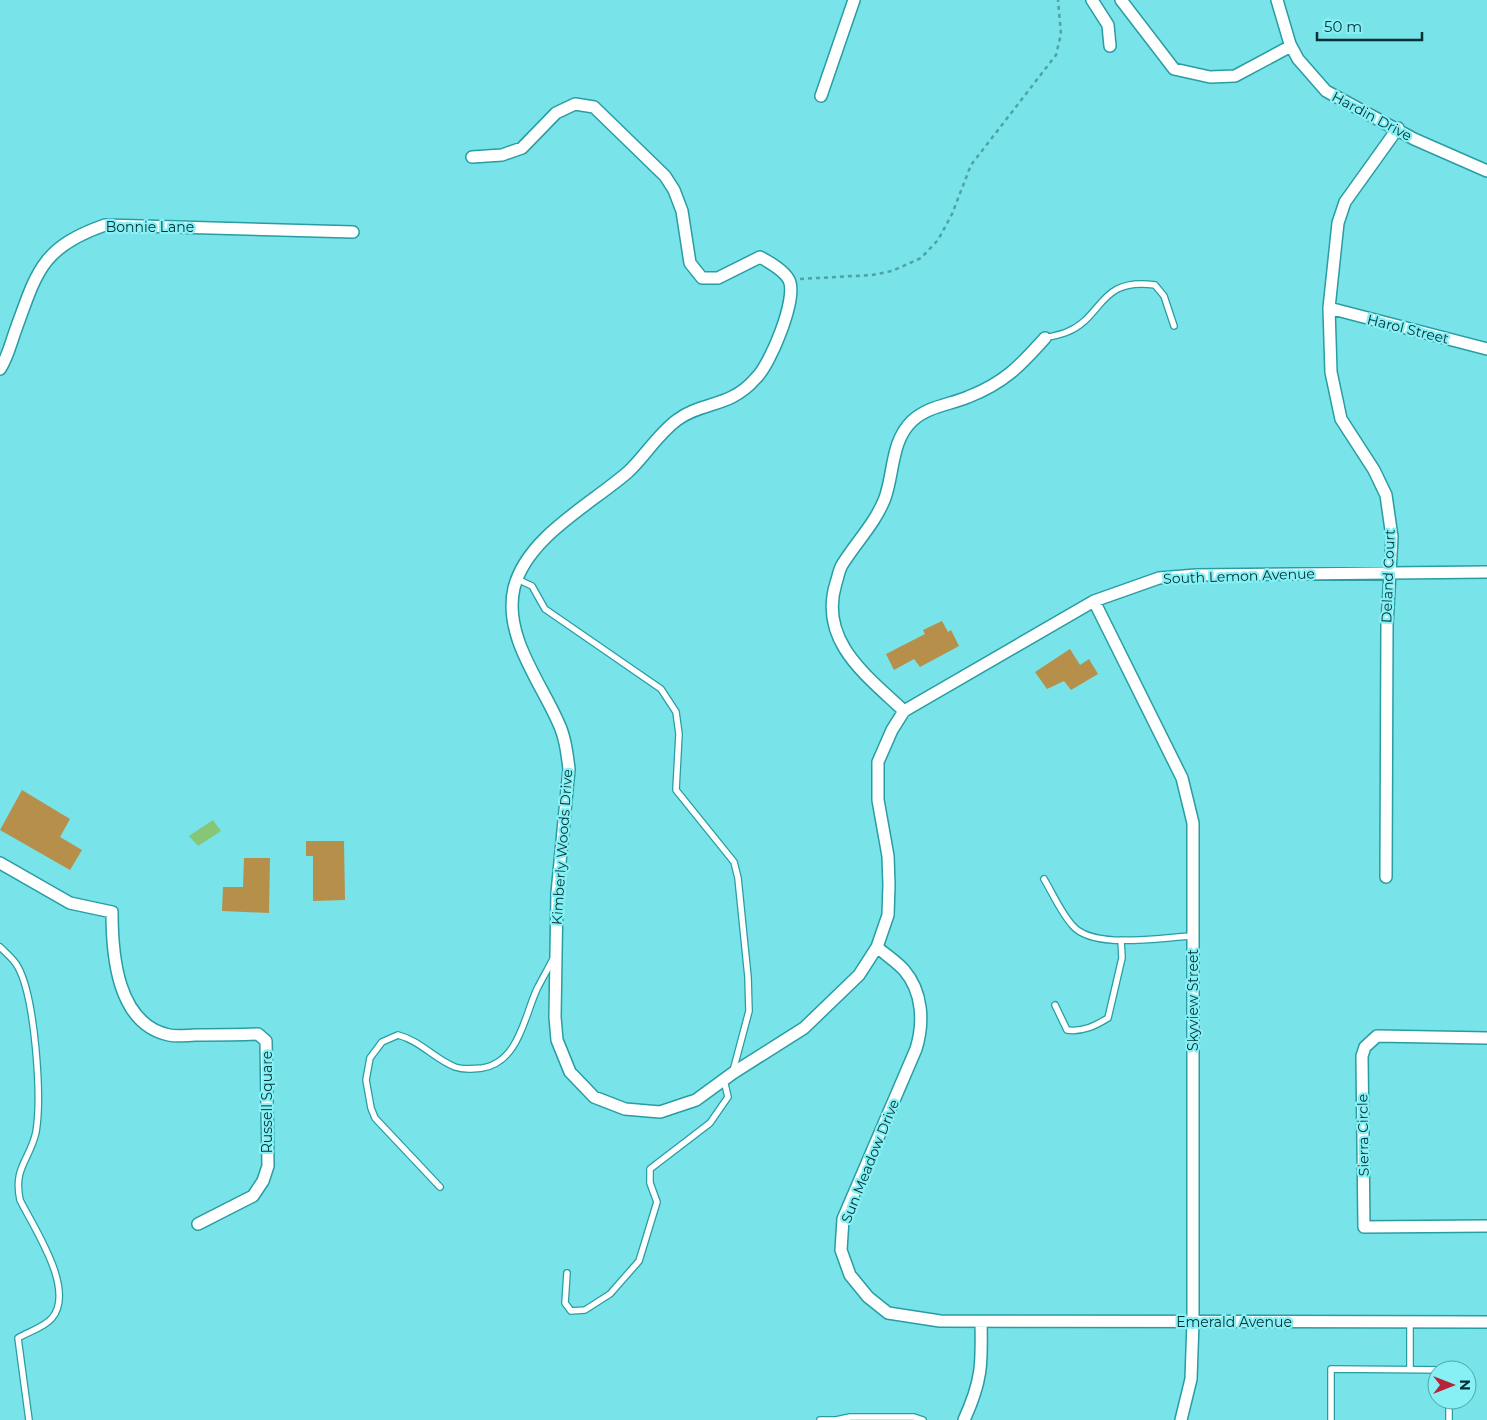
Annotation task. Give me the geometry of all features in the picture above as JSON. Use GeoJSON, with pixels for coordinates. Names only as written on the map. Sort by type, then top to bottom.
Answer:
{"type":"FeatureCollection","features":[{"type":"Feature","properties":{"kind":"street"},"geometry":{"type":"LineString","coordinates":[[821,96],[854,0]]}},
{"type":"Feature","properties":{"kind":"street"},"geometry":{"type":"LineString","coordinates":[[1092,0],[1108,25],[1110,46]]}},
{"type":"Feature","properties":{"kind":"street"},"geometry":{"type":"LineString","coordinates":[[1121,0],[1174,69],[1210,76],[1235,76],[1291,46]]}},
{"type":"Feature","properties":{"kind":"street","name":"Hardin Drive"},"geometry":{"type":"LineString","coordinates":[[1277,0],[1291,46],[1298,59],[1326,91],[1398,128],[1414,139],[1487,171]]}},
{"type":"Feature","properties":{"kind":"street"},"geometry":{"type":"LineString","coordinates":[[472,157],[502,155],[522,148],[556,113],[575,104],[594,107],[665,176],[674,190],[682,211],[690,263],[702,278],[718,278],[760,257],[773,265],[789,280]]}},
{"type":"Feature","properties":{"kind":"street","name":"Deland Court"},"geometry":{"type":"LineString","coordinates":[[1386,876],[1387,625],[1392,537],[1386,495],[1374,470],[1341,419],[1331,372],[1329,308],[1338,223],[1345,202],[1398,128]]}},
{"type":"Feature","properties":{"kind":"street","name":"Bonnie Lane"},"geometry":{"type":"LineString","coordinates":[[0,368],[33,281],[48,257],[82,233],[105,225],[353,232]]}},
{"type":"Feature","properties":{"kind":"street","name":"Kimberly Woods Drive"},"geometry":{"type":"LineString","coordinates":[[789,280],[791,294],[786,315],[773,350],[758,377],[733,397],[696,409],[676,421],[628,472],[578,509],[528,556],[517,579],[512,604],[515,630],[559,724],[569,769],[557,893],[554,1018],[557,1040],[570,1072],[594,1097],[624,1109],[660,1112],[696,1100],[728,1076],[804,1028],[859,975],[877,947],[888,916],[888,856],[878,800],[878,762],[892,730],[904,711]]}},
{"type":"Feature","properties":{"kind":"street","name":"Harol Street"},"geometry":{"type":"LineString","coordinates":[[1329,308],[1487,349]]}},
{"type":"Feature","properties":{"kind":"street"},"geometry":{"type":"LineString","coordinates":[[904,711],[859,670],[839,642],[831,607],[841,566],[868,532],[885,498],[896,446],[912,421],[940,404],[966,398],[1003,381],[1045,338]]}},
{"type":"Feature","properties":{"kind":"street","name":"South Lemon Avenue"},"geometry":{"type":"LineString","coordinates":[[904,711],[1094,600],[1159,578],[1187,575],[1487,572]]}},
{"type":"Feature","properties":{"kind":"street","name":"Skyview Street"},"geometry":{"type":"LineString","coordinates":[[1094,600],[1182,778],[1194,823],[1193,1322],[1191,1379],[1181,1420]]}},
{"type":"Feature","properties":{"kind":"street","name":"Russell Square"},"geometry":{"type":"LineString","coordinates":[[0,863],[70,903],[112,912],[112,946],[121,986],[131,1008],[153,1029],[170,1035],[258,1034],[266,1041],[268,1166],[253,1196],[198,1224]]}},
{"type":"Feature","properties":{"kind":"street","name":"Sun Meadow Drive"},"geometry":{"type":"LineString","coordinates":[[877,947],[904,970],[910,980],[919,1002],[921,1026],[916,1049],[843,1219],[841,1250],[850,1275],[868,1297],[888,1313],[940,1321],[982,1322]]}},
{"type":"Feature","properties":{"kind":"street","name":"Sierra Circle"},"geometry":{"type":"LineString","coordinates":[[1487,1038],[1376,1036],[1365,1047],[1362,1056],[1364,1227],[1487,1226]]}},
{"type":"Feature","properties":{"kind":"street"},"geometry":{"type":"LineString","coordinates":[[964,1420],[977,1391],[980,1372],[982,1322]]}},
{"type":"Feature","properties":{"kind":"street","name":"Emerald Avenue"},"geometry":{"type":"LineString","coordinates":[[982,1322],[1487,1322]]}},
{"type":"Feature","properties":{"kind":"lane"},"geometry":{"type":"LineString","coordinates":[[1045,338],[1068,332],[1085,320],[1102,300],[1126,285],[1155,285],[1164,296],[1174,326]]}},
{"type":"Feature","properties":{"kind":"lane"},"geometry":{"type":"LineString","coordinates":[[517,579],[532,586],[544,609],[661,689],[676,712],[679,734],[676,790],[734,862],[738,878],[748,977],[750,1011],[728,1076],[728,1097],[710,1123],[650,1169],[650,1183],[657,1202],[639,1261],[610,1294],[585,1310],[571,1311],[564,1302],[567,1273]]}},
{"type":"Feature","properties":{"kind":"lane"},"geometry":{"type":"LineString","coordinates":[[1044,880],[1073,926],[1084,934],[1121,940],[1193,936]]}},
{"type":"Feature","properties":{"kind":"lane"},"geometry":{"type":"LineString","coordinates":[[1055,1006],[1067,1030],[1076,1031],[1094,1026],[1108,1018],[1122,958],[1121,940]]}},
{"type":"Feature","properties":{"kind":"lane"},"geometry":{"type":"LineString","coordinates":[[0,947],[17,965],[28,994],[40,1103],[35,1134],[19,1171],[18,1188],[20,1200],[58,1279],[60,1304],[52,1319],[18,1338],[29,1420]]}},
{"type":"Feature","properties":{"kind":"lane"},"geometry":{"type":"LineString","coordinates":[[440,1187],[375,1118],[366,1080],[370,1058],[382,1042],[398,1035],[420,1044],[440,1059],[458,1068],[475,1069],[495,1063],[503,1058],[517,1040],[537,990],[556,955]]}},
{"type":"Feature","properties":{"kind":"lane"},"geometry":{"type":"LineString","coordinates":[[1410,1322],[1410,1369]]}},
{"type":"Feature","properties":{"kind":"lane"},"geometry":{"type":"LineString","coordinates":[[1331,1420],[1331,1369],[1427,1369]]}},
{"type":"Feature","properties":{"kind":"lane"},"geometry":{"type":"LineString","coordinates":[[820,1420],[836,1420],[850,1417],[914,1417],[923,1420]]}},
{"type":"Feature","properties":{"kind":"path"},"geometry":{"type":"LineString","coordinates":[[789,280],[828,276],[872,275],[892,270],[921,258],[938,240],[952,214],[971,165],[1056,55],[1061,34],[1058,0]]}},
{"type":"Feature","properties":{"kind":"shaded area"},"geometry":{"type":"Polygon","coordinates":[[[213,820],[221,831],[198,846],[189,836],[213,820]]]}},
{"type":"Feature","properties":{"kind":"building"},"geometry":{"type":"Polygon","coordinates":[[[942,621],[948,632],[951,630],[959,646],[920,667],[914,659],[894,670],[886,654],[925,634],[923,630],[942,621]]]}},
{"type":"Feature","properties":{"kind":"building"},"geometry":{"type":"Polygon","coordinates":[[[1070,649],[1080,665],[1089,659],[1098,674],[1071,690],[1064,681],[1047,689],[1035,672],[1070,649]]]}},
{"type":"Feature","properties":{"kind":"building"},"geometry":{"type":"Polygon","coordinates":[[[22,790],[70,819],[60,837],[82,850],[70,870],[0,830],[22,790]]]}},
{"type":"Feature","properties":{"kind":"building"},"geometry":{"type":"Polygon","coordinates":[[[306,841],[344,841],[345,900],[313,901],[313,856],[306,856],[306,841]]]}},
{"type":"Feature","properties":{"kind":"building"},"geometry":{"type":"Polygon","coordinates":[[[244,858],[270,858],[269,913],[222,911],[223,887],[243,887],[244,858]]]}}]}
